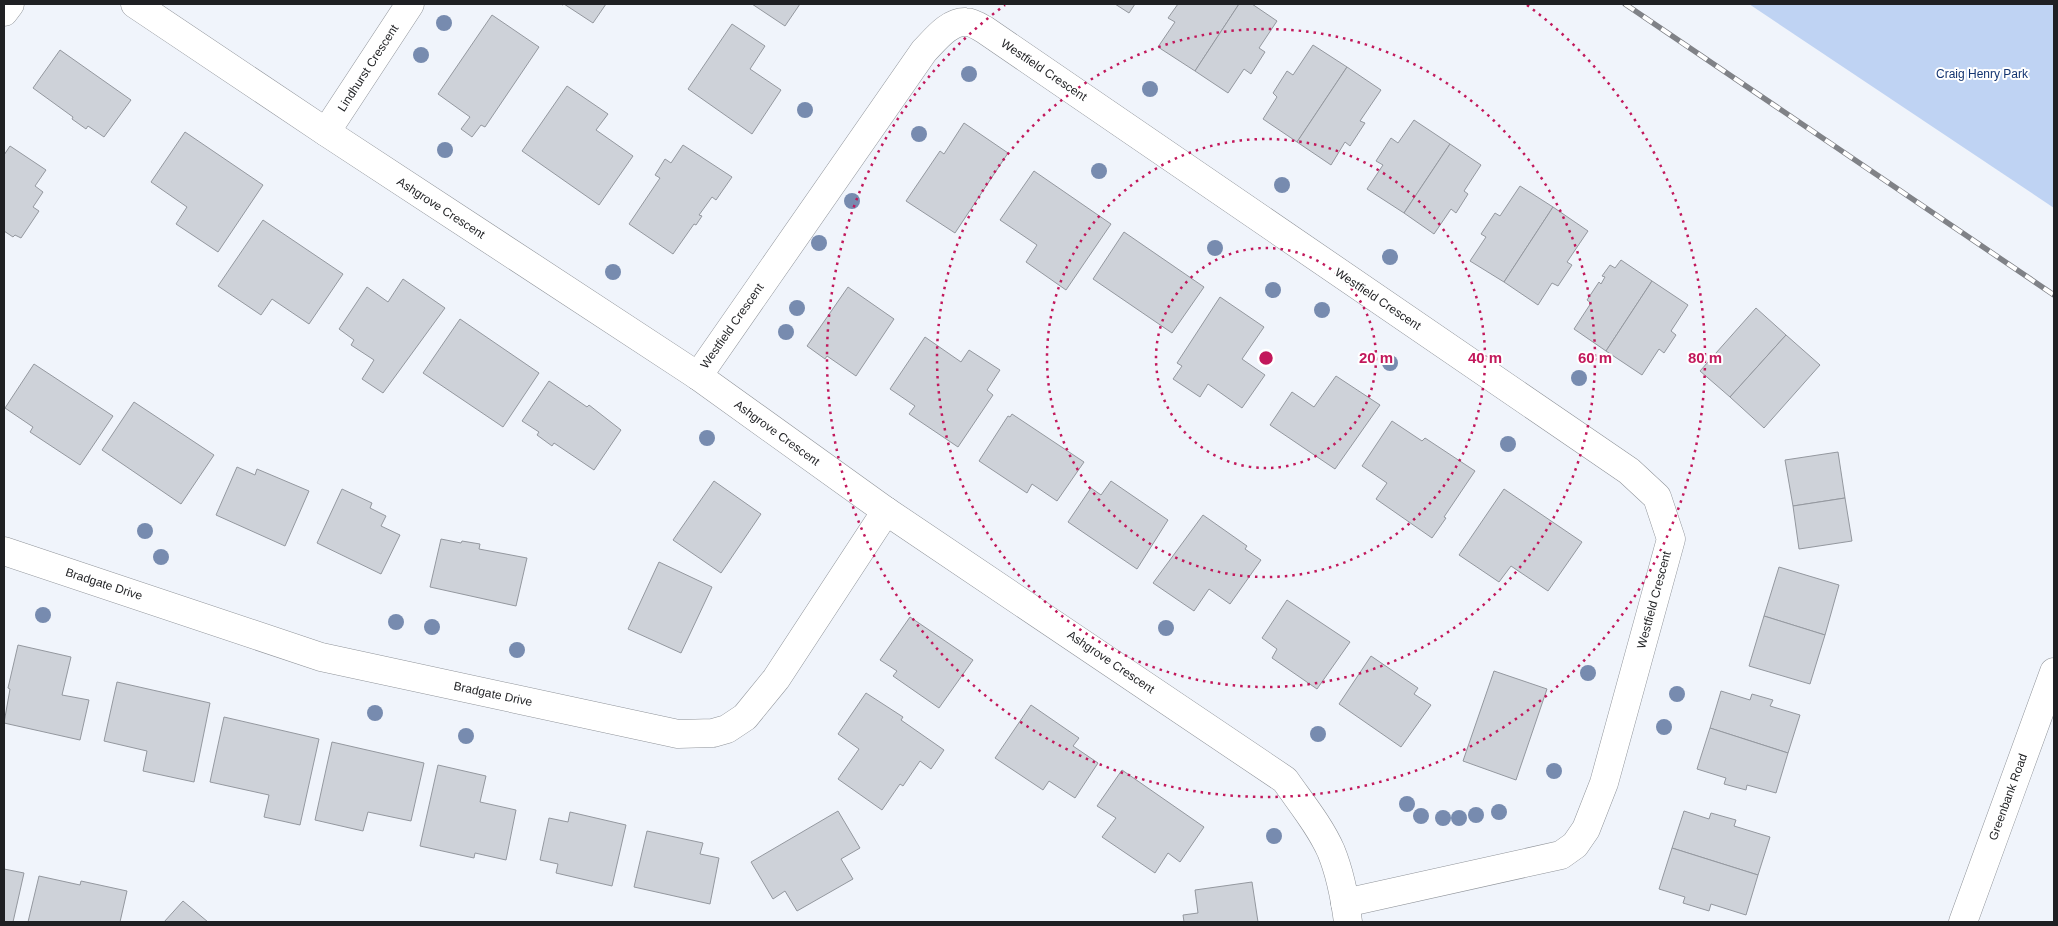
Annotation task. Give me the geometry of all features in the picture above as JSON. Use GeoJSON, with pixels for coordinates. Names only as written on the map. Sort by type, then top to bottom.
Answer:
{"type":"FeatureCollection","features":[{"type":"Feature","properties":{"kind":"street"},"geometry":{"type":"LineString","coordinates":[[4,12],[10,4]]}},
{"type":"Feature","properties":{"kind":"street","name":"Ashgrove Crescent"},"geometry":{"type":"LineString","coordinates":[[135,4],[698,376],[886,511],[1285,780],[1310,815],[1331,851],[1346,913]]}},
{"type":"Feature","properties":{"kind":"street","name":"Lindhurst Crescent"},"geometry":{"type":"LineString","coordinates":[[326,132],[410,4]]}},
{"type":"Feature","properties":{"kind":"street","name":"Westfield Crescent"},"geometry":{"type":"LineString","coordinates":[[698,376],[924,51],[955,23],[968,22],[985,30],[1629,471],[1657,497],[1671,539],[1604,783],[1586,829],[1575,845],[1561,855],[1346,913]]}},
{"type":"Feature","properties":{"kind":"street","name":"Bradgate Drive"},"geometry":{"type":"LineString","coordinates":[[4,551],[321,656],[631,724],[678,734],[687,734],[727,729],[745,717],[776,679],[886,511]]}},
{"type":"Feature","properties":{"kind":"street","name":"Greenbank Road"},"geometry":{"type":"LineString","coordinates":[[1963,922],[2054,672]]}},
{"type":"Feature","properties":{"kind":"green space","name":"Craig Henry Park"},"geometry":{"type":"Polygon","coordinates":[[[1749,4],[2054,4],[2054,208],[1749,4]]]}},
{"type":"Feature","properties":{"kind":"building"},"geometry":{"type":"Polygon","coordinates":[[[564,4],[606,4],[593,23],[564,4]]]}},
{"type":"Feature","properties":{"kind":"building"},"geometry":{"type":"Polygon","coordinates":[[[752,4],[800,4],[785,26],[752,4]]]}},
{"type":"Feature","properties":{"kind":"building"},"geometry":{"type":"Polygon","coordinates":[[[1115,4],[1135,4],[1129,13],[1115,4]]]}},
{"type":"Feature","properties":{"kind":"building"},"geometry":{"type":"Polygon","coordinates":[[[1178,4],[1239,4],[1195,71],[1158,47],[1175,22],[1168,18],[1178,4]]]}},
{"type":"Feature","properties":{"kind":"building"},"geometry":{"type":"Polygon","coordinates":[[[1239,4],[1252,4],[1277,21],[1259,48],[1265,52],[1251,74],[1244,69],[1228,93],[1195,71],[1239,4]]]}},
{"type":"Feature","properties":{"kind":"building"},"geometry":{"type":"Polygon","coordinates":[[[492,15],[539,47],[485,127],[481,125],[472,137],[461,129],[470,117],[438,94],[492,15]]]}},
{"type":"Feature","properties":{"kind":"building"},"geometry":{"type":"Polygon","coordinates":[[[732,24],[765,46],[750,69],[781,90],[752,134],[688,89],[732,24]]]}},
{"type":"Feature","properties":{"kind":"building"},"geometry":{"type":"Polygon","coordinates":[[[1313,45],[1347,67],[1297,142],[1263,119],[1277,97],[1273,93],[1287,71],[1293,75],[1313,45]]]}},
{"type":"Feature","properties":{"kind":"building"},"geometry":{"type":"Polygon","coordinates":[[[60,50],[131,100],[104,137],[88,126],[86,129],[72,119],[73,117],[33,88],[60,50]]]}},
{"type":"Feature","properties":{"kind":"building"},"geometry":{"type":"Polygon","coordinates":[[[1347,67],[1381,90],[1360,121],[1365,123],[1350,146],[1345,142],[1331,165],[1297,142],[1347,67]]]}},
{"type":"Feature","properties":{"kind":"building"},"geometry":{"type":"Polygon","coordinates":[[[567,86],[608,114],[596,130],[633,156],[599,205],[522,151],[567,86]]]}},
{"type":"Feature","properties":{"kind":"building"},"geometry":{"type":"Polygon","coordinates":[[[1414,120],[1450,144],[1404,213],[1367,189],[1383,165],[1376,161],[1391,138],[1398,143],[1414,120]]]}},
{"type":"Feature","properties":{"kind":"building"},"geometry":{"type":"Polygon","coordinates":[[[964,123],[1008,153],[955,233],[906,201],[940,151],[944,154],[964,123]]]}},
{"type":"Feature","properties":{"kind":"building"},"geometry":{"type":"Polygon","coordinates":[[[185,132],[263,185],[218,252],[176,224],[187,207],[151,182],[185,132]]]}},
{"type":"Feature","properties":{"kind":"building"},"geometry":{"type":"Polygon","coordinates":[[[1450,144],[1481,165],[1464,191],[1468,194],[1456,213],[1451,209],[1434,234],[1404,213],[1450,144]]]}},
{"type":"Feature","properties":{"kind":"building"},"geometry":{"type":"Polygon","coordinates":[[[683,145],[732,177],[716,200],[712,197],[699,215],[702,216],[696,225],[694,224],[673,254],[629,224],[660,178],[655,175],[665,159],[671,163],[683,145]]]}},
{"type":"Feature","properties":{"kind":"building"},"geometry":{"type":"Polygon","coordinates":[[[10,146],[46,170],[35,186],[43,192],[33,207],[39,211],[21,238],[15,235],[13,237],[4,231],[4,155],[10,146]]]}},
{"type":"Feature","properties":{"kind":"building"},"geometry":{"type":"Polygon","coordinates":[[[1034,171],[1111,224],[1066,290],[1026,262],[1037,245],[1000,220],[1034,171]]]}},
{"type":"Feature","properties":{"kind":"building"},"geometry":{"type":"Polygon","coordinates":[[[1520,186],[1553,207],[1504,282],[1470,261],[1486,237],[1481,234],[1495,213],[1500,216],[1520,186]]]}},
{"type":"Feature","properties":{"kind":"building"},"geometry":{"type":"Polygon","coordinates":[[[1553,207],[1588,231],[1567,262],[1572,265],[1558,286],[1552,283],[1538,305],[1504,282],[1553,207]]]}},
{"type":"Feature","properties":{"kind":"building"},"geometry":{"type":"Polygon","coordinates":[[[263,220],[343,274],[309,324],[272,299],[261,315],[218,286],[263,220]]]}},
{"type":"Feature","properties":{"kind":"building"},"geometry":{"type":"Polygon","coordinates":[[[1124,232],[1204,287],[1172,333],[1093,279],[1124,232]]]}},
{"type":"Feature","properties":{"kind":"building"},"geometry":{"type":"Polygon","coordinates":[[[1621,260],[1652,281],[1606,351],[1574,329],[1591,303],[1587,300],[1599,282],[1601,284],[1605,277],[1602,276],[1610,265],[1615,268],[1621,260]]]}},
{"type":"Feature","properties":{"kind":"building"},"geometry":{"type":"Polygon","coordinates":[[[403,279],[445,308],[383,393],[362,379],[374,360],[351,345],[354,340],[339,329],[367,287],[388,302],[403,279]]]}},
{"type":"Feature","properties":{"kind":"building"},"geometry":{"type":"Polygon","coordinates":[[[1652,281],[1688,305],[1671,331],[1676,335],[1664,353],[1659,349],[1642,375],[1606,351],[1652,281]]]}},
{"type":"Feature","properties":{"kind":"building"},"geometry":{"type":"Polygon","coordinates":[[[848,287],[894,319],[856,376],[827,356],[825,359],[807,346],[848,287]]]}},
{"type":"Feature","properties":{"kind":"building"},"geometry":{"type":"Polygon","coordinates":[[[1220,297],[1264,327],[1242,359],[1265,375],[1242,408],[1208,384],[1200,397],[1173,379],[1182,366],[1177,363],[1220,297]]]}},
{"type":"Feature","properties":{"kind":"building"},"geometry":{"type":"Polygon","coordinates":[[[1756,308],[1786,335],[1730,397],[1700,371],[1756,308]]]}},
{"type":"Feature","properties":{"kind":"building"},"geometry":{"type":"Polygon","coordinates":[[[460,319],[539,373],[503,427],[423,373],[460,319]]]}},
{"type":"Feature","properties":{"kind":"building"},"geometry":{"type":"Polygon","coordinates":[[[1786,335],[1820,365],[1764,428],[1730,397],[1786,335]]]}},
{"type":"Feature","properties":{"kind":"building"},"geometry":{"type":"Polygon","coordinates":[[[925,337],[961,362],[969,350],[1000,370],[987,390],[993,395],[958,447],[909,414],[915,406],[890,389],[925,337]]]}},
{"type":"Feature","properties":{"kind":"building"},"geometry":{"type":"Polygon","coordinates":[[[34,364],[113,416],[80,465],[30,432],[33,427],[5,408],[34,364]]]}},
{"type":"Feature","properties":{"kind":"building"},"geometry":{"type":"Polygon","coordinates":[[[1336,376],[1380,405],[1335,469],[1270,425],[1292,392],[1314,407],[1336,376]]]}},
{"type":"Feature","properties":{"kind":"building"},"geometry":{"type":"Polygon","coordinates":[[[549,381],[587,407],[589,405],[621,430],[594,470],[554,443],[552,446],[537,435],[539,432],[522,421],[549,381]]]}},
{"type":"Feature","properties":{"kind":"building"},"geometry":{"type":"Polygon","coordinates":[[[134,402],[214,455],[181,504],[102,450],[134,402]]]}},
{"type":"Feature","properties":{"kind":"building"},"geometry":{"type":"Polygon","coordinates":[[[1012,414],[1084,462],[1057,501],[1032,484],[1027,493],[979,461],[1008,416],[1010,417],[1012,414]]]}},
{"type":"Feature","properties":{"kind":"building"},"geometry":{"type":"Polygon","coordinates":[[[1392,421],[1422,441],[1425,438],[1475,471],[1432,538],[1376,499],[1387,483],[1362,466],[1392,421]]]}},
{"type":"Feature","properties":{"kind":"building"},"geometry":{"type":"Polygon","coordinates":[[[1838,452],[1845,498],[1793,506],[1785,460],[1838,452]]]}},
{"type":"Feature","properties":{"kind":"building"},"geometry":{"type":"Polygon","coordinates":[[[237,467],[255,475],[257,469],[309,491],[285,546],[216,515],[237,467]]]}},
{"type":"Feature","properties":{"kind":"building"},"geometry":{"type":"Polygon","coordinates":[[[714,481],[761,514],[721,573],[673,540],[714,481]]]}},
{"type":"Feature","properties":{"kind":"building"},"geometry":{"type":"Polygon","coordinates":[[[1111,481],[1168,520],[1137,569],[1068,522],[1091,488],[1101,495],[1111,481]]]}},
{"type":"Feature","properties":{"kind":"building"},"geometry":{"type":"Polygon","coordinates":[[[342,489],[372,503],[370,508],[386,516],[381,526],[400,535],[381,574],[317,543],[342,489]]]}},
{"type":"Feature","properties":{"kind":"building"},"geometry":{"type":"Polygon","coordinates":[[[1504,489],[1582,542],[1548,591],[1511,566],[1499,582],[1459,555],[1504,489]]]}},
{"type":"Feature","properties":{"kind":"building"},"geometry":{"type":"Polygon","coordinates":[[[1845,498],[1852,541],[1799,549],[1793,506],[1845,498]]]}},
{"type":"Feature","properties":{"kind":"building"},"geometry":{"type":"Polygon","coordinates":[[[1203,515],[1247,546],[1245,549],[1261,560],[1230,604],[1209,589],[1194,611],[1153,583],[1203,515]]]}},
{"type":"Feature","properties":{"kind":"building"},"geometry":{"type":"Polygon","coordinates":[[[441,539],[480,544],[479,549],[527,558],[516,606],[430,587],[441,539]]]}},
{"type":"Feature","properties":{"kind":"building"},"geometry":{"type":"Polygon","coordinates":[[[659,562],[712,587],[681,653],[628,629],[659,562]]]}},
{"type":"Feature","properties":{"kind":"building"},"geometry":{"type":"Polygon","coordinates":[[[1779,567],[1839,585],[1825,635],[1764,616],[1779,567]]]}},
{"type":"Feature","properties":{"kind":"building"},"geometry":{"type":"Polygon","coordinates":[[[1287,600],[1350,642],[1317,689],[1272,658],[1277,649],[1262,638],[1287,600]]]}},
{"type":"Feature","properties":{"kind":"building"},"geometry":{"type":"Polygon","coordinates":[[[1764,616],[1825,635],[1810,684],[1749,666],[1764,616]]]}},
{"type":"Feature","properties":{"kind":"building"},"geometry":{"type":"Polygon","coordinates":[[[910,617],[973,660],[939,708],[893,676],[897,671],[880,660],[910,617]]]}},
{"type":"Feature","properties":{"kind":"building"},"geometry":{"type":"Polygon","coordinates":[[[18,645],[71,657],[62,695],[89,700],[80,740],[4,723],[10,689],[8,688],[18,645]]]}},
{"type":"Feature","properties":{"kind":"building"},"geometry":{"type":"Polygon","coordinates":[[[1371,656],[1418,688],[1414,694],[1431,705],[1401,747],[1339,704],[1371,656]]]}},
{"type":"Feature","properties":{"kind":"building"},"geometry":{"type":"Polygon","coordinates":[[[1494,671],[1547,689],[1516,780],[1463,761],[1494,671]]]}},
{"type":"Feature","properties":{"kind":"building"},"geometry":{"type":"Polygon","coordinates":[[[117,682],[210,703],[194,782],[143,771],[147,751],[104,741],[117,682]]]}},
{"type":"Feature","properties":{"kind":"building"},"geometry":{"type":"Polygon","coordinates":[[[1721,691],[1750,700],[1752,694],[1773,700],[1770,706],[1800,715],[1788,753],[1710,728],[1721,691]]]}},
{"type":"Feature","properties":{"kind":"building"},"geometry":{"type":"Polygon","coordinates":[[[866,693],[903,717],[901,720],[944,750],[931,769],[920,761],[903,786],[900,784],[882,810],[838,779],[859,749],[838,734],[866,693]]]}},
{"type":"Feature","properties":{"kind":"building"},"geometry":{"type":"Polygon","coordinates":[[[1031,705],[1079,738],[1073,746],[1098,763],[1075,798],[1049,781],[1043,790],[995,758],[1031,705]]]}},
{"type":"Feature","properties":{"kind":"building"},"geometry":{"type":"Polygon","coordinates":[[[224,717],[319,739],[300,825],[264,817],[269,795],[210,782],[224,717]]]}},
{"type":"Feature","properties":{"kind":"building"},"geometry":{"type":"Polygon","coordinates":[[[1710,728],[1788,753],[1776,793],[1747,785],[1746,790],[1724,784],[1726,778],[1697,769],[1710,728]]]}},
{"type":"Feature","properties":{"kind":"building"},"geometry":{"type":"Polygon","coordinates":[[[332,742],[424,763],[411,821],[368,812],[363,831],[315,820],[332,742]]]}},
{"type":"Feature","properties":{"kind":"building"},"geometry":{"type":"Polygon","coordinates":[[[438,765],[486,776],[480,802],[516,810],[506,860],[475,853],[474,858],[420,846],[438,765]]]}},
{"type":"Feature","properties":{"kind":"building"},"geometry":{"type":"Polygon","coordinates":[[[1122,770],[1204,827],[1180,862],[1168,853],[1155,873],[1102,837],[1116,818],[1097,806],[1122,770]]]}},
{"type":"Feature","properties":{"kind":"building"},"geometry":{"type":"Polygon","coordinates":[[[838,811],[860,848],[841,859],[853,879],[797,911],[785,891],[773,899],[751,862],[838,811]]]}},
{"type":"Feature","properties":{"kind":"building"},"geometry":{"type":"Polygon","coordinates":[[[1684,811],[1709,819],[1711,813],[1736,820],[1734,826],[1770,837],[1758,875],[1672,848],[1684,811]]]}},
{"type":"Feature","properties":{"kind":"building"},"geometry":{"type":"Polygon","coordinates":[[[570,812],[626,825],[612,886],[556,873],[558,864],[540,860],[549,818],[568,822],[570,812]]]}},
{"type":"Feature","properties":{"kind":"building"},"geometry":{"type":"Polygon","coordinates":[[[647,831],[703,843],[700,854],[719,858],[710,904],[634,887],[647,831]]]}},
{"type":"Feature","properties":{"kind":"building"},"geometry":{"type":"Polygon","coordinates":[[[1672,848],[1758,875],[1746,915],[1711,904],[1709,911],[1683,903],[1685,897],[1659,889],[1672,848]]]}},
{"type":"Feature","properties":{"kind":"building"},"geometry":{"type":"Polygon","coordinates":[[[4,869],[24,873],[13,922],[4,922],[4,869]]]}},
{"type":"Feature","properties":{"kind":"building"},"geometry":{"type":"Polygon","coordinates":[[[39,876],[80,885],[81,881],[127,891],[120,922],[28,922],[39,876]]]}},
{"type":"Feature","properties":{"kind":"building"},"geometry":{"type":"Polygon","coordinates":[[[1252,882],[1258,922],[1184,922],[1183,915],[1198,913],[1195,890],[1252,882]]]}},
{"type":"Feature","properties":{"kind":"building"},"geometry":{"type":"Polygon","coordinates":[[[183,901],[208,922],[164,922],[183,901]]]}},
{"type":"Feature","properties":{"kind":"railway"},"geometry":{"type":"LineString","coordinates":[[1625,4],[2054,295]]}}]}
